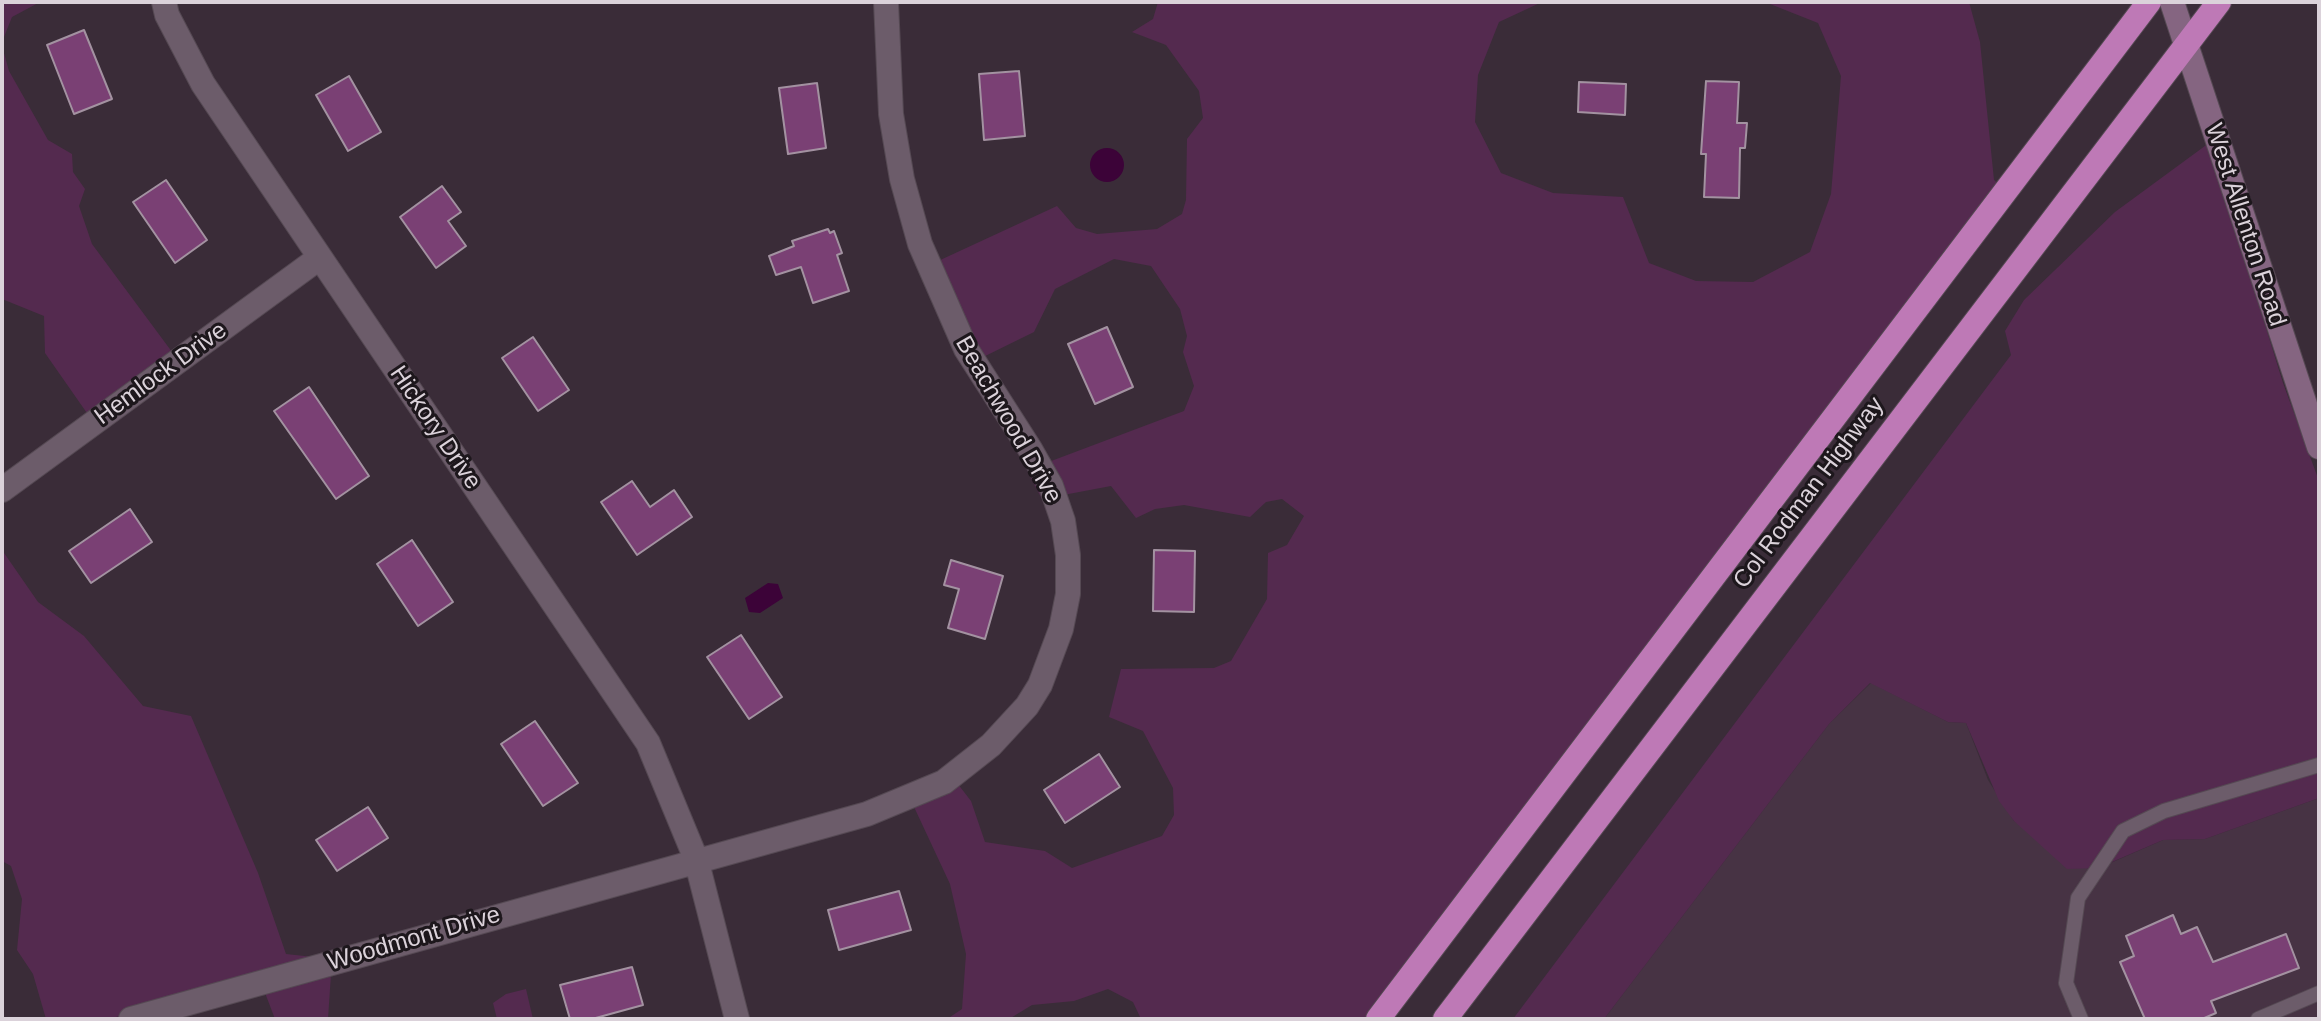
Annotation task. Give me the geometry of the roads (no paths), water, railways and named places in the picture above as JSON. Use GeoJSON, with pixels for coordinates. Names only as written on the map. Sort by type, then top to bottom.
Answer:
{"type":"FeatureCollection","features":[{"type":"Feature","properties":{"kind":"highway","name":"Col Rodman Highway"},"geometry":{"type":"LineString","coordinates":[[1378,1019],[2149,2]]}},
{"type":"Feature","properties":{"kind":"highway","name":"Col Rodman Highway"},"geometry":{"type":"LineString","coordinates":[[1445,1019],[2219,2]]}},
{"type":"Feature","properties":{"kind":"street","name":"Hickory Drive"},"geometry":{"type":"LineString","coordinates":[[164,2],[167,15],[203,84],[648,743],[696,859],[737,1019]]}},
{"type":"Feature","properties":{"kind":"street","name":"Beachwood Drive"},"geometry":{"type":"LineString","coordinates":[[696,859],[829,827],[944,782],[991,745],[1027,706],[1040,685],[1061,629],[1068,594],[1068,555],[1059,509],[1030,449],[966,349],[941,298],[920,244],[902,179],[891,114],[886,2]]}},
{"type":"Feature","properties":{"kind":"street","name":"West Allenton Road"},"geometry":{"type":"LineString","coordinates":[[2172,2],[2319,447]]}},
{"type":"Feature","properties":{"kind":"street","name":"Hemlock Drive"},"geometry":{"type":"LineString","coordinates":[[2,490],[319,258]]}},
{"type":"Feature","properties":{"kind":"street","name":"Woodmont Drive"},"geometry":{"type":"LineString","coordinates":[[131,1019],[696,859]]}},
{"type":"Feature","properties":{"kind":"lane"},"geometry":{"type":"LineString","coordinates":[[2081,1019],[2066,983],[2078,898],[2123,831],[2164,811],[2319,765]]}},
{"type":"Feature","properties":{"kind":"lane"},"geometry":{"type":"LineString","coordinates":[[2258,1019],[2319,993]]}}]}
